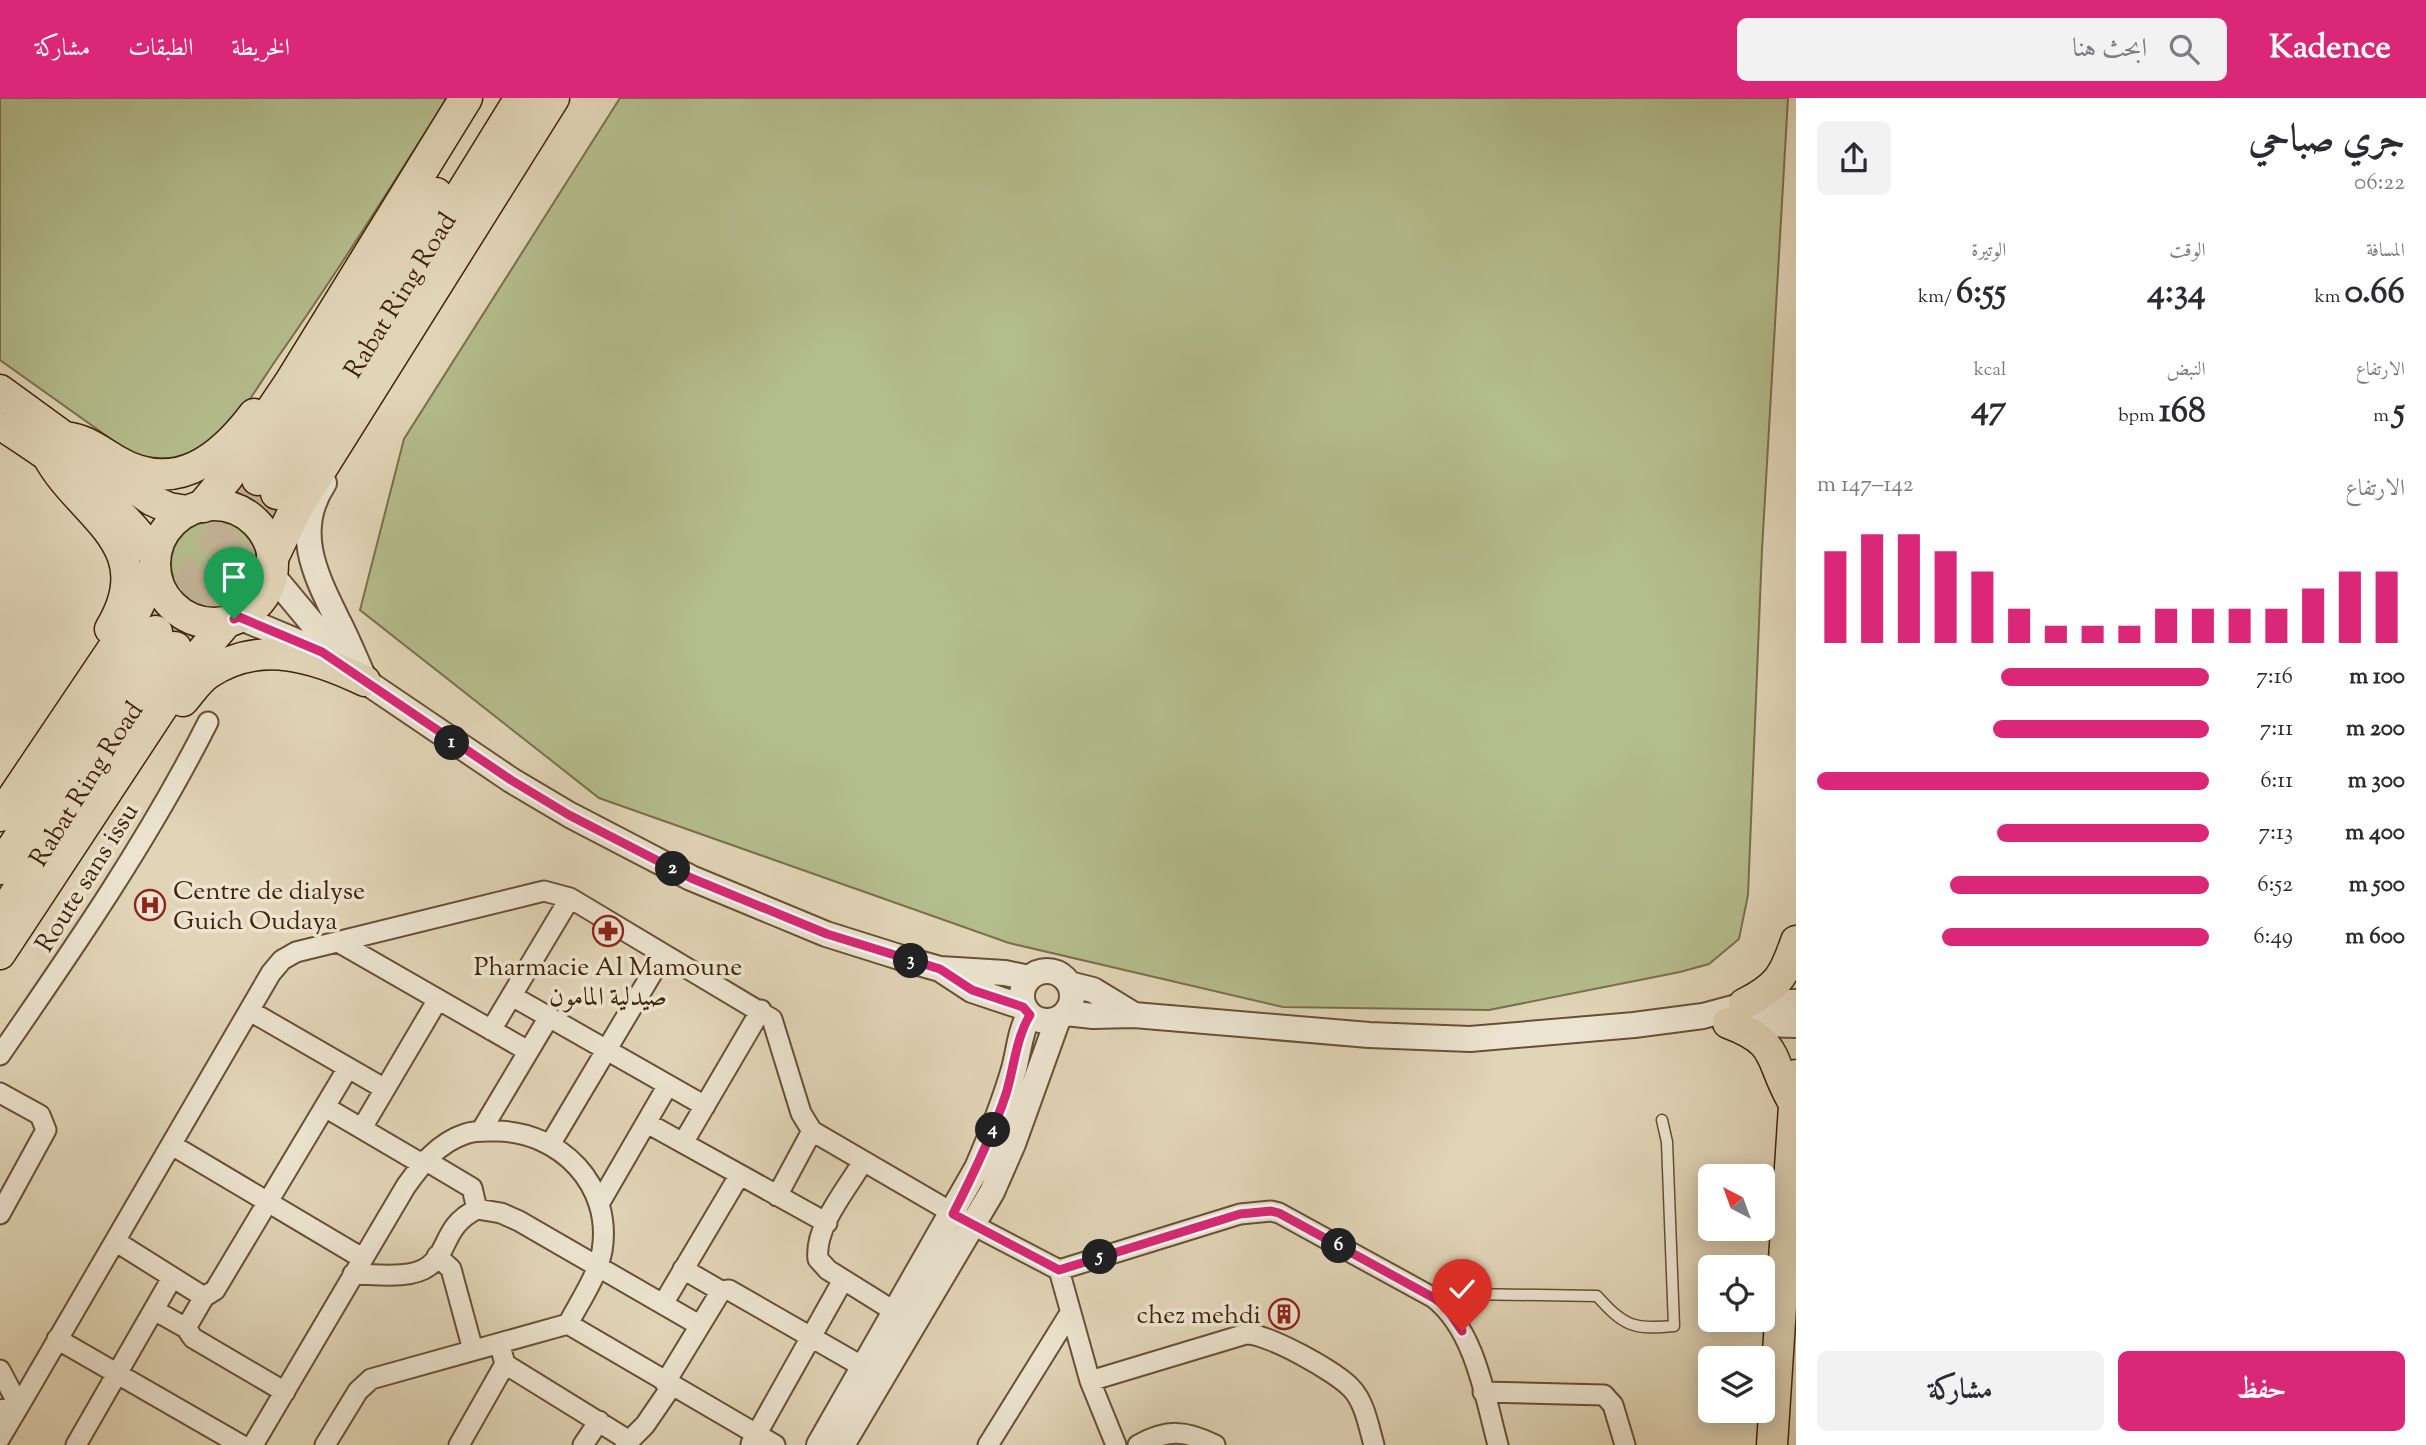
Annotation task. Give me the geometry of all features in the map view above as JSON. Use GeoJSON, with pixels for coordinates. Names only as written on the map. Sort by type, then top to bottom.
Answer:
{"type":"FeatureCollection","features":[{"type":"Feature","properties":{"kind":"highway"},"geometry":{"type":"LineString","coordinates":[[195,508],[228,477],[291,382],[466,98]]}},
{"type":"Feature","properties":{"kind":"highway","name":"Rabat Ring Road"},"geometry":{"type":"LineString","coordinates":[[496,98],[268,486],[521,98]]}},
{"type":"Feature","properties":{"kind":"highway"},"geometry":{"type":"LineString","coordinates":[[272,566],[287,523],[553,98]]}},
{"type":"Feature","properties":{"kind":"highway","name":"Rabat Ring Road"},"geometry":{"type":"LineString","coordinates":[[0,868],[165,640],[117,732],[0,920]]}},
{"type":"Feature","properties":{"kind":"main road"},"geometry":{"type":"LineString","coordinates":[[55,446],[87,442],[117,461],[145,472],[175,473],[190,470],[217,457],[263,404],[291,382]]}},
{"type":"Feature","properties":{"kind":"main road"},"geometry":{"type":"LineString","coordinates":[[0,390],[135,528],[155,564],[158,586],[174,609],[200,622],[234,619]]}},
{"type":"Feature","properties":{"kind":"main road"},"geometry":{"type":"LineString","coordinates":[[0,424],[55,446],[169,508],[219,505],[249,516],[268,541],[272,566],[257,604],[234,619],[197,657],[0,954]]}},
{"type":"Feature","properties":{"kind":"main road"},"geometry":{"type":"LineString","coordinates":[[55,446],[66,484],[103,520],[121,553],[125,571],[122,603],[94,657],[93,678]]}},
{"type":"Feature","properties":{"kind":"main road"},"geometry":{"type":"LineString","coordinates":[[0,816],[130,623],[155,564],[166,529],[195,508]]}},
{"type":"Feature","properties":{"kind":"main road"},"geometry":{"type":"LineString","coordinates":[[152,723],[180,705],[207,674],[234,660],[263,654],[311,657],[365,681]]}},
{"type":"Feature","properties":{"kind":"main road"},"geometry":{"type":"LineString","coordinates":[[1772,1445],[1794,1088],[1770,1048],[1725,1014],[1769,990],[1780,979],[1796,941]]}},
{"type":"Feature","properties":{"kind":"street"},"geometry":{"type":"LineString","coordinates":[[347,429],[334,468],[314,504],[310,552],[314,573],[365,681]]}},
{"type":"Feature","properties":{"kind":"street"},"geometry":{"type":"LineString","coordinates":[[272,566],[319,635],[365,681]]}},
{"type":"Feature","properties":{"kind":"street"},"geometry":{"type":"LineString","coordinates":[[234,619],[322,652],[511,780],[569,815],[691,878],[827,934],[940,969],[1005,973],[1029,978],[1051,971],[1069,984],[1093,990],[1133,1015]]}},
{"type":"Feature","properties":{"kind":"street","name":"Route sans issu"},"geometry":{"type":"LineString","coordinates":[[0,1055],[89,926],[189,759],[208,722]]}},
{"type":"Feature","properties":{"kind":"street"},"geometry":{"type":"LineString","coordinates":[[0,1438],[9,1408],[57,1339],[282,960],[296,953],[544,891],[570,898],[663,955],[761,1010],[777,1027],[801,1113],[812,1131],[862,1163],[1059,1270],[1240,1214],[1271,1211],[1446,1307],[1462,1331],[1483,1392],[1497,1445]]}},
{"type":"Feature","properties":{"kind":"street"},"geometry":{"type":"LineString","coordinates":[[491,1030],[570,898]]}},
{"type":"Feature","properties":{"kind":"street"},"geometry":{"type":"LineString","coordinates":[[340,943],[528,1051]]}},
{"type":"Feature","properties":{"kind":"street"},"geometry":{"type":"LineString","coordinates":[[551,1143],[663,955]]}},
{"type":"Feature","properties":{"kind":"street"},"geometry":{"type":"LineString","coordinates":[[940,969],[972,990],[1026,1011],[1040,1021],[1062,1016],[1133,1015],[1369,1035],[1470,1039],[1579,1031],[1725,1014],[1769,1000],[1796,1002]]}},
{"type":"Feature","properties":{"kind":"street"},"geometry":{"type":"LineString","coordinates":[[819,1445],[845,1437],[964,1220],[1015,1065],[1026,1011],[1021,993],[1029,978]]}},
{"type":"Feature","properties":{"kind":"street"},"geometry":{"type":"LineString","coordinates":[[845,1437],[865,1368],[897,1313],[964,1220],[1013,1144],[1049,1046],[1072,995],[1069,984]]}},
{"type":"Feature","properties":{"kind":"street"},"geometry":{"type":"LineString","coordinates":[[512,996],[705,1106]]}},
{"type":"Feature","properties":{"kind":"street"},"geometry":{"type":"LineString","coordinates":[[362,1128],[437,1001]]}},
{"type":"Feature","properties":{"kind":"street"},"geometry":{"type":"LineString","coordinates":[[683,1143],[761,1010]]}},
{"type":"Feature","properties":{"kind":"street"},"geometry":{"type":"LineString","coordinates":[[250,1011],[385,1089]]}},
{"type":"Feature","properties":{"kind":"street"},"geometry":{"type":"LineString","coordinates":[[1725,1014],[1796,1025]]}},
{"type":"Feature","properties":{"kind":"street"},"geometry":{"type":"LineString","coordinates":[[1049,1046],[1068,1026],[1093,1016]]}},
{"type":"Feature","properties":{"kind":"street"},"geometry":{"type":"LineString","coordinates":[[481,1131],[549,1017]]}},
{"type":"Feature","properties":{"kind":"street"},"geometry":{"type":"LineString","coordinates":[[186,1328],[204,1297],[215,1290],[348,1068]]}},
{"type":"Feature","properties":{"kind":"street"},"geometry":{"type":"LineString","coordinates":[[599,1204],[668,1085]]}},
{"type":"Feature","properties":{"kind":"street"},"geometry":{"type":"LineString","coordinates":[[0,1093],[40,1115],[46,1127],[43,1140],[0,1214]]}},
{"type":"Feature","properties":{"kind":"street"},"geometry":{"type":"LineString","coordinates":[[325,1107],[472,1188],[477,1209]]}},
{"type":"Feature","properties":{"kind":"street"},"geometry":{"type":"LineString","coordinates":[[647,1123],[827,1223]]}},
{"type":"Feature","properties":{"kind":"street"},"geometry":{"type":"LineString","coordinates":[[253,1445],[358,1266],[424,1162],[444,1143],[466,1133],[512,1131],[551,1143],[572,1160],[599,1204],[603,1235],[598,1267],[568,1324]]}},
{"type":"Feature","properties":{"kind":"street"},"geometry":{"type":"LineString","coordinates":[[776,1196],[812,1131]]}},
{"type":"Feature","properties":{"kind":"street"},"geometry":{"type":"LineString","coordinates":[[172,1145],[268,1202],[358,1266],[413,1273],[429,1266],[455,1224],[477,1209],[501,1213],[699,1325]]}},
{"type":"Feature","properties":{"kind":"street"},"geometry":{"type":"LineString","coordinates":[[862,1163],[827,1223],[818,1245],[818,1259],[843,1280],[897,1313]]}},
{"type":"Feature","properties":{"kind":"street"},"geometry":{"type":"LineString","coordinates":[[663,1304],[739,1176]]}},
{"type":"Feature","properties":{"kind":"street"},"geometry":{"type":"LineString","coordinates":[[115,1241],[204,1297]]}},
{"type":"Feature","properties":{"kind":"street"},"geometry":{"type":"LineString","coordinates":[[437,1256],[451,1269],[472,1350]]}},
{"type":"Feature","properties":{"kind":"street"},"geometry":{"type":"LineString","coordinates":[[683,1269],[721,1291],[729,1290],[865,1368]]}},
{"type":"Feature","properties":{"kind":"street"},"geometry":{"type":"LineString","coordinates":[[1059,1270],[1090,1381],[1116,1445]]}},
{"type":"Feature","properties":{"kind":"street"},"geometry":{"type":"LineString","coordinates":[[76,1445],[172,1278]]}},
{"type":"Feature","properties":{"kind":"street"},"geometry":{"type":"LineString","coordinates":[[753,1440],[843,1280]]}},
{"type":"Feature","properties":{"kind":"street"},"geometry":{"type":"LineString","coordinates":[[499,1342],[505,1364],[599,1421],[626,1443],[645,1425],[699,1325],[721,1291]]}},
{"type":"Feature","properties":{"kind":"street"},"geometry":{"type":"LineString","coordinates":[[154,1310],[186,1328],[193,1338],[285,1392]]}},
{"type":"Feature","properties":{"kind":"street"},"geometry":{"type":"LineString","coordinates":[[988,1445],[1070,1313]]}},
{"type":"Feature","properties":{"kind":"street"},"geometry":{"type":"LineString","coordinates":[[325,1445],[358,1391],[371,1379],[568,1324],[753,1440],[775,1445]]}},
{"type":"Feature","properties":{"kind":"street"},"geometry":{"type":"LineString","coordinates":[[1090,1381],[1246,1334],[1257,1334],[1315,1363],[1353,1390],[1374,1445]]}},
{"type":"Feature","properties":{"kind":"street"},"geometry":{"type":"LineString","coordinates":[[57,1339],[241,1445]]}},
{"type":"Feature","properties":{"kind":"street"},"geometry":{"type":"LineString","coordinates":[[460,1445],[505,1364]]}},
{"type":"Feature","properties":{"kind":"street"},"geometry":{"type":"LineString","coordinates":[[0,1370],[9,1408]]}},
{"type":"Feature","properties":{"kind":"street"},"geometry":{"type":"LineString","coordinates":[[1483,1392],[1604,1395],[1613,1405],[1625,1445]]}},
{"type":"Feature","properties":{"kind":"street"},"geometry":{"type":"LineString","coordinates":[[583,1445],[599,1421]]}},
{"type":"Feature","properties":{"kind":"street"},"geometry":{"type":"LineString","coordinates":[[1138,1445],[1163,1434],[1188,1432],[1215,1445]]}},
{"type":"Feature","properties":{"kind":"lane"},"geometry":{"type":"LineString","coordinates":[[1446,1307],[1455,1298],[1468,1294],[1597,1296],[1615,1316],[1630,1326],[1674,1326],[1667,1142],[1662,1120]]}},
{"type":"Feature","properties":{"kind":"green space"},"geometry":{"type":"Polygon","coordinates":[[[0,98],[447,98],[343,261],[229,426],[199,451],[181,457],[152,458],[132,454],[0,360],[0,98]]]}},
{"type":"Feature","properties":{"kind":"green space"},"geometry":{"type":"Polygon","coordinates":[[[620,98],[1788,98],[1762,550],[1748,895],[1739,939],[1709,964],[1489,1010],[1283,1007],[1009,943],[599,798],[360,610],[404,439],[620,98]]]}},
{"type":"Feature","properties":{"kind":"green space"},"geometry":{"type":"Polygon","coordinates":[[[206,521],[222,521],[245,533],[254,547],[257,564],[254,581],[245,595],[222,607],[206,607],[190,600],[178,588],[171,572],[171,556],[178,540],[190,528],[206,521]]]}},
{"type":"Feature","properties":{"kind":"tunnel"},"geometry":{"type":"LineString","coordinates":[[156,632],[258,479]]}},
{"type":"Feature","properties":{"kind":"tunnel"},"geometry":{"type":"LineString","coordinates":[[175,648],[277,493]]}},
{"type":"Feature","properties":{"kind":"place","name":"Centre de dialyse Guich Oudaya"},"geometry":{"type":"Point","coordinates":[150,905]}},
{"type":"Feature","properties":{"kind":"place","name":"Pharmacie Al Mamoune صيدلية المامون"},"geometry":{"type":"Point","coordinates":[608,931]}},
{"type":"Feature","properties":{"kind":"place","name":"chez mehdi"},"geometry":{"type":"Point","coordinates":[1284,1314]}},
{"type":"Feature","properties":{"kind":"route"},"geometry":{"type":"LineString","coordinates":[[234,619],[239,617],[261,624],[322,652],[443,737],[511,780],[569,815],[691,878],[738,900],[827,934],[940,969],[972,990],[1023,1007],[1030,1015],[1023,1026],[1015,1065],[995,1126],[953,1214],[1059,1270],[1240,1214],[1271,1211],[1434,1298],[1446,1307],[1462,1331]]}}]}
